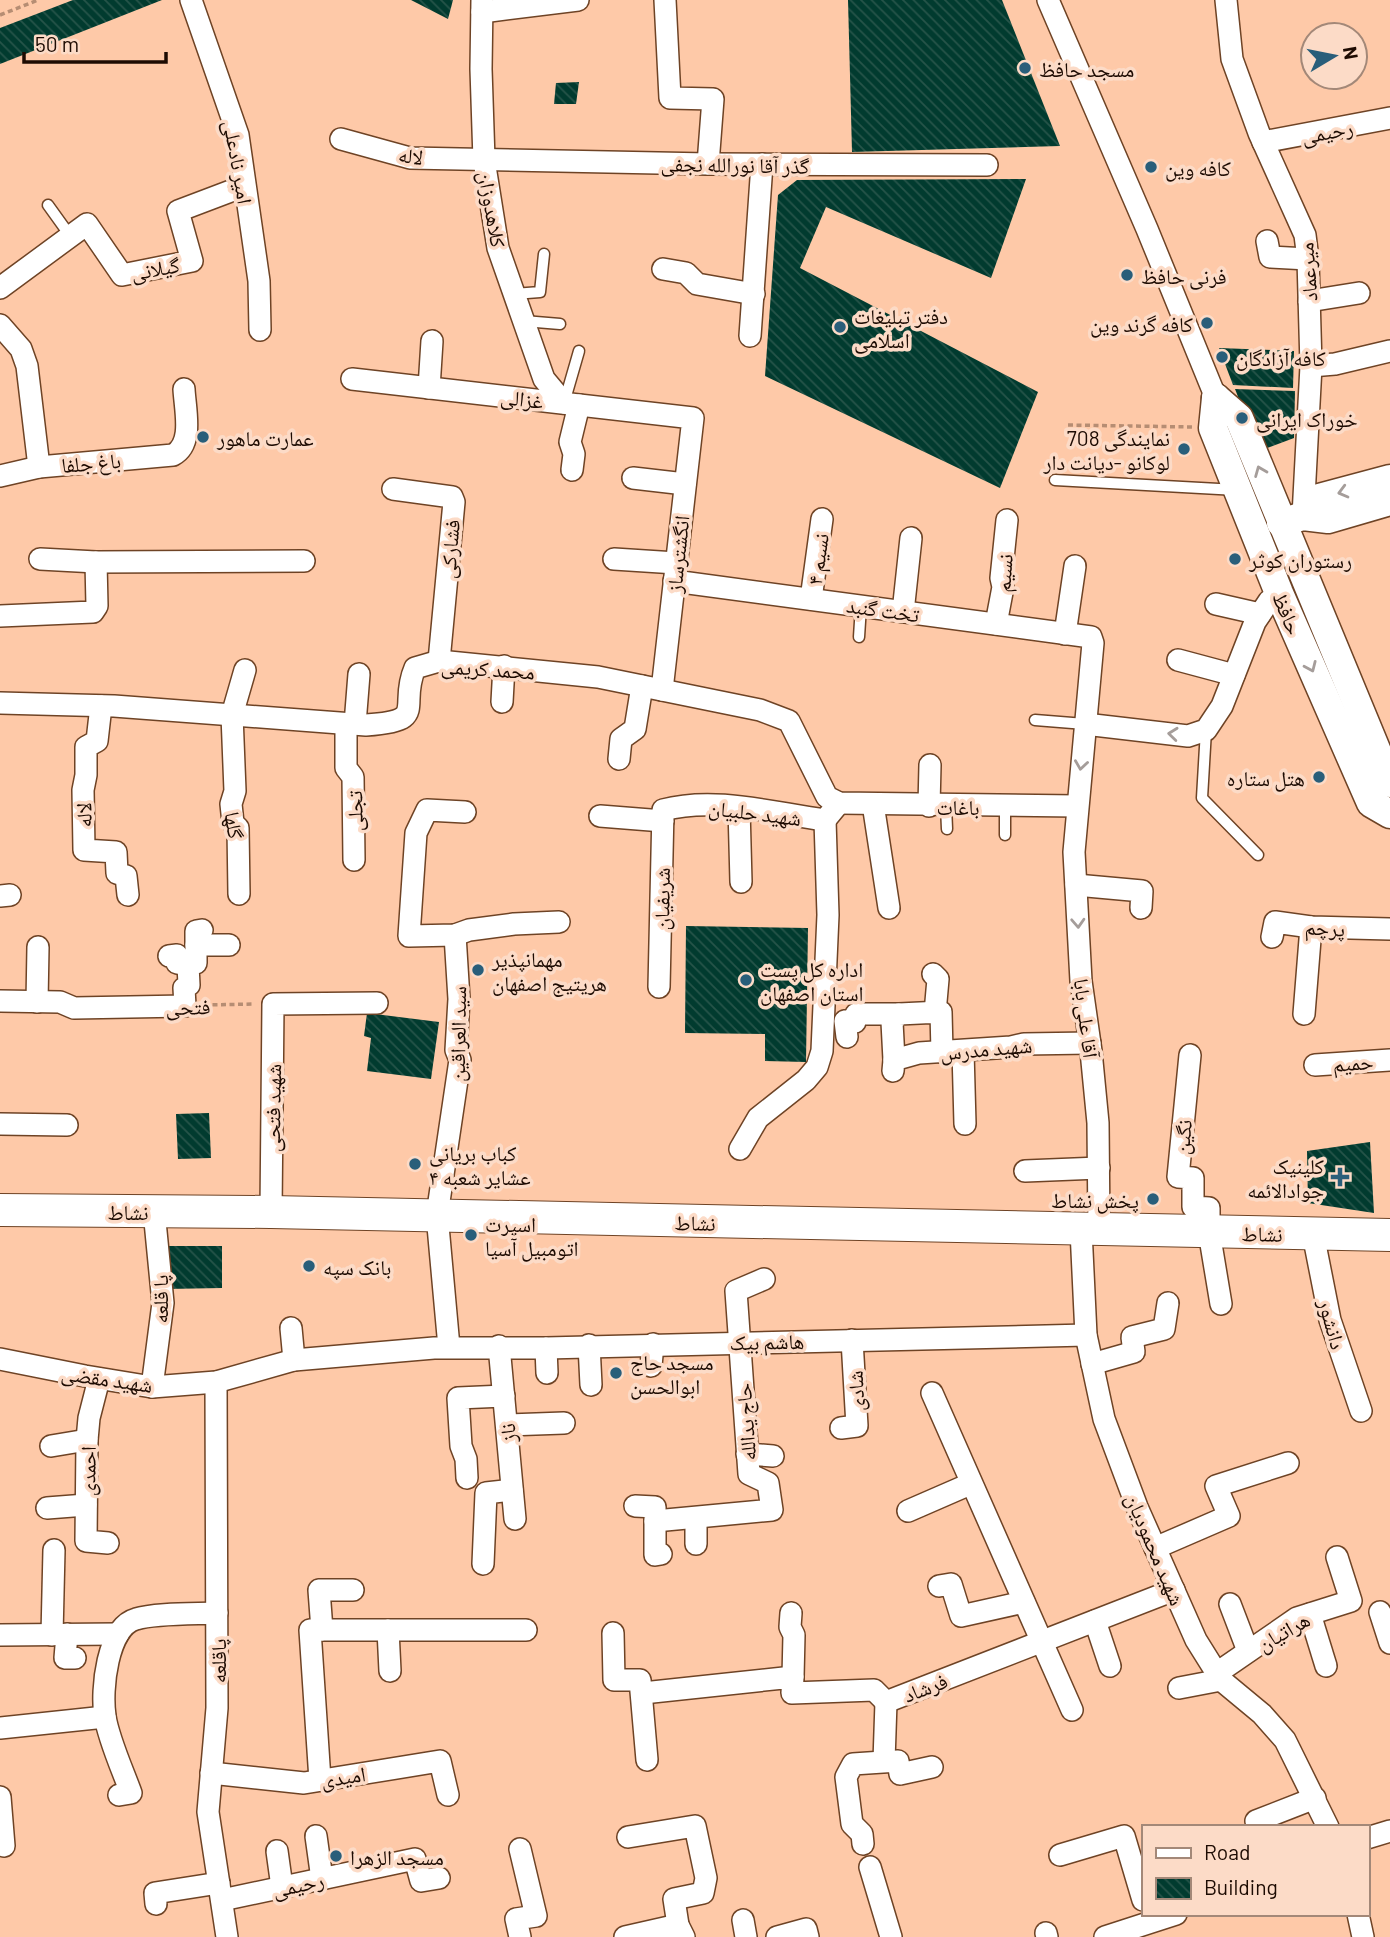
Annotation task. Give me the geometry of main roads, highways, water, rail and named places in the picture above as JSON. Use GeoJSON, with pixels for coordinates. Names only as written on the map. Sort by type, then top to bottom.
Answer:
{"type":"FeatureCollection","features":[{"type":"Feature","properties":{"kind":"main road","name":"نشاط"},"geometry":{"type":"LineString","coordinates":[[0,1210],[271,1212],[1390,1235]]}},
{"type":"Feature","properties":{"kind":"place","name":"مسجد حافظ"},"geometry":{"type":"Point","coordinates":[1025,68]}},
{"type":"Feature","properties":{"kind":"place","name":"کافه وین"},"geometry":{"type":"Point","coordinates":[1151,167]}},
{"type":"Feature","properties":{"kind":"place","name":"فرنی حافظ"},"geometry":{"type":"Point","coordinates":[1127,275]}},
{"type":"Feature","properties":{"kind":"place","name":"کافه گرند وین"},"geometry":{"type":"Point","coordinates":[1207,323]}},
{"type":"Feature","properties":{"kind":"place","name":"دفتر تبلیغات اسلامی"},"geometry":{"type":"Point","coordinates":[840,327]}},
{"type":"Feature","properties":{"kind":"place","name":"کافه آزادگان"},"geometry":{"type":"Point","coordinates":[1222,357]}},
{"type":"Feature","properties":{"kind":"place","name":"خوراک ایرانی"},"geometry":{"type":"Point","coordinates":[1242,418]}},
{"type":"Feature","properties":{"kind":"place","name":"عمارت ماهور"},"geometry":{"type":"Point","coordinates":[203,437]}},
{"type":"Feature","properties":{"kind":"place","name":"نمایندگی 708 لوکانو -دیانت دار"},"geometry":{"type":"Point","coordinates":[1184,449]}},
{"type":"Feature","properties":{"kind":"place","name":"رستوران کوثر"},"geometry":{"type":"Point","coordinates":[1235,559]}},
{"type":"Feature","properties":{"kind":"place","name":"هتل ستاره"},"geometry":{"type":"Point","coordinates":[1319,777]}},
{"type":"Feature","properties":{"kind":"place","name":"مهمانپذیر هریتیج اصفهان"},"geometry":{"type":"Point","coordinates":[478,970]}},
{"type":"Feature","properties":{"kind":"place","name":"اداره کل پست استان اصفهان"},"geometry":{"type":"Point","coordinates":[746,980]}},
{"type":"Feature","properties":{"kind":"place","name":"کباب بریانی عشایر شعبه ۴"},"geometry":{"type":"Point","coordinates":[415,1164]}},
{"type":"Feature","properties":{"kind":"place","name":"کلینیک جوادالائمه"},"geometry":{"type":"Point","coordinates":[1340,1177]}},
{"type":"Feature","properties":{"kind":"place","name":"پخش نشاط"},"geometry":{"type":"Point","coordinates":[1153,1199]}},
{"type":"Feature","properties":{"kind":"place","name":"اسپرت اتومبیل آسیا"},"geometry":{"type":"Point","coordinates":[471,1235]}},
{"type":"Feature","properties":{"kind":"place","name":"بانک سپه"},"geometry":{"type":"Point","coordinates":[309,1266]}},
{"type":"Feature","properties":{"kind":"place","name":"مسجد حاج ابوالحسن"},"geometry":{"type":"Point","coordinates":[616,1373]}},
{"type":"Feature","properties":{"kind":"place","name":"مسجد الزهرا"},"geometry":{"type":"Point","coordinates":[336,1856]}}]}
